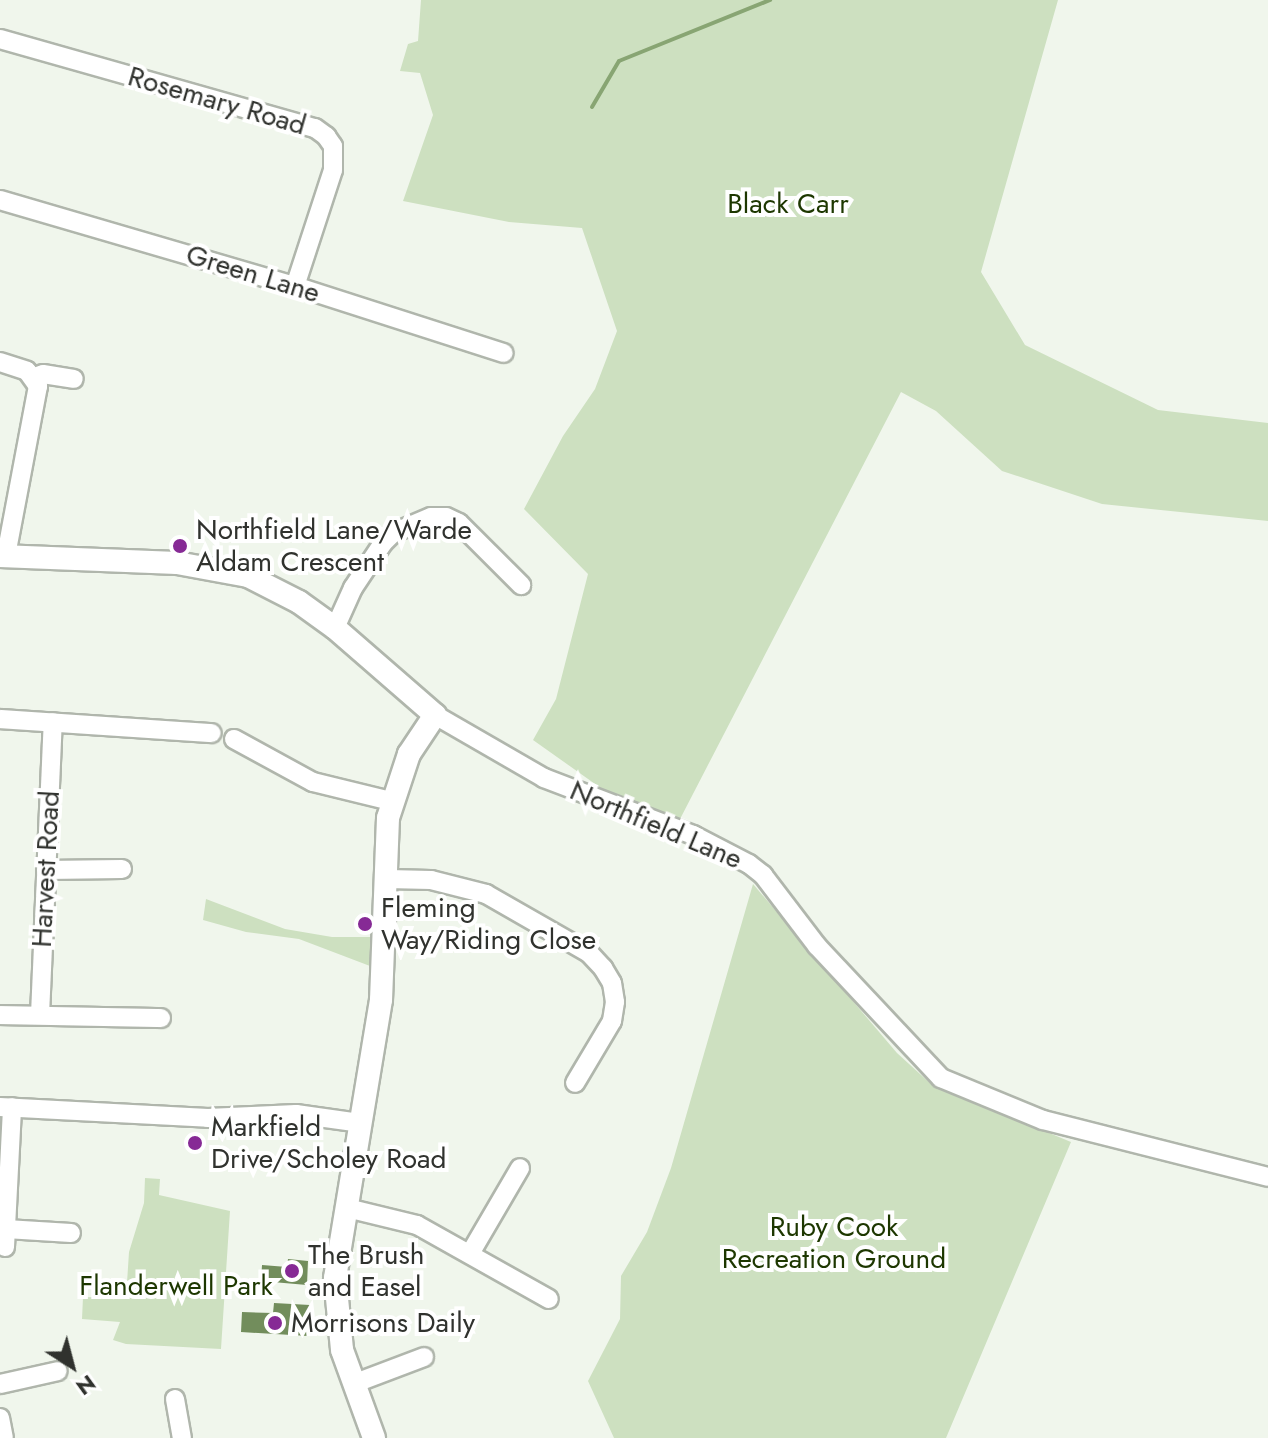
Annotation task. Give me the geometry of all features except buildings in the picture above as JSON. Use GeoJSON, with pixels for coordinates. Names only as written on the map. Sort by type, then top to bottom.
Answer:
{"type":"FeatureCollection","features":[{"type":"Feature","properties":{"kind":"street","name":"Rosemary Road"},"geometry":{"type":"LineString","coordinates":[[0,39],[315,128],[326,136],[333,146],[333,170],[295,286]]}},
{"type":"Feature","properties":{"kind":"street","name":"Green Lane"},"geometry":{"type":"LineString","coordinates":[[0,200],[295,286],[504,353]]}},
{"type":"Feature","properties":{"kind":"street"},"geometry":{"type":"LineString","coordinates":[[0,362],[19,367],[34,377],[38,399],[3,556]]}},
{"type":"Feature","properties":{"kind":"street"},"geometry":{"type":"LineString","coordinates":[[34,377],[43,374],[74,379]]}},
{"type":"Feature","properties":{"kind":"street"},"geometry":{"type":"LineString","coordinates":[[335,628],[353,588],[383,543],[393,533],[431,517],[446,517],[459,523],[521,585]]}},
{"type":"Feature","properties":{"kind":"street","name":"Northfield Lane"},"geometry":{"type":"LineString","coordinates":[[3,556],[211,567],[248,576],[273,587],[335,628],[435,715],[544,778],[693,835],[749,864],[763,875],[817,946],[941,1078],[1043,1120],[1268,1177]]}},
{"type":"Feature","properties":{"kind":"street"},"geometry":{"type":"LineString","coordinates":[[372,1438],[341,1342],[335,1278],[381,1000],[391,801],[409,754],[435,715]]}},
{"type":"Feature","properties":{"kind":"street"},"geometry":{"type":"LineString","coordinates":[[0,719],[212,733]]}},
{"type":"Feature","properties":{"kind":"street","name":"Harvest Road"},"geometry":{"type":"LineString","coordinates":[[40,1015],[53,722]]}},
{"type":"Feature","properties":{"kind":"street"},"geometry":{"type":"LineString","coordinates":[[234,739],[313,782],[337,791],[391,801]]}},
{"type":"Feature","properties":{"kind":"street"},"geometry":{"type":"LineString","coordinates":[[46,870],[122,869]]}},
{"type":"Feature","properties":{"kind":"street"},"geometry":{"type":"LineString","coordinates":[[387,879],[431,880],[486,894],[589,953],[603,968],[613,987],[615,1002],[612,1021],[575,1083]]}},
{"type":"Feature","properties":{"kind":"street"},"geometry":{"type":"LineString","coordinates":[[0,1015],[161,1018]]}},
{"type":"Feature","properties":{"kind":"street"},"geometry":{"type":"LineString","coordinates":[[71,1233],[6,1238],[6,1107],[208,1118],[296,1114],[361,1123]]}},
{"type":"Feature","properties":{"kind":"street"},"geometry":{"type":"LineString","coordinates":[[471,1252],[520,1168]]}},
{"type":"Feature","properties":{"kind":"street"},"geometry":{"type":"LineString","coordinates":[[347,1208],[402,1219],[471,1252],[549,1299]]}},
{"type":"Feature","properties":{"kind":"street"},"geometry":{"type":"LineString","coordinates":[[353,1384],[424,1357]]}},
{"type":"Feature","properties":{"kind":"street"},"geometry":{"type":"LineString","coordinates":[[0,1384],[58,1371]]}},
{"type":"Feature","properties":{"kind":"street"},"geometry":{"type":"LineString","coordinates":[[175,1399],[182,1438]]}},
{"type":"Feature","properties":{"kind":"street"},"geometry":{"type":"LineString","coordinates":[[0,1418],[4,1438]]}},
{"type":"Feature","properties":{"kind":"green space","name":"Black Carr"},"geometry":{"type":"Polygon","coordinates":[[[421,0],[1058,0],[981,272],[1025,345],[1158,410],[1268,423],[1268,521],[1102,504],[1002,471],[936,411],[901,392],[679,821],[605,791],[533,740],[556,699],[588,574],[524,509],[563,436],[595,389],[617,331],[582,228],[509,222],[403,201],[433,115],[420,73],[400,71],[408,44],[418,41],[421,0]]]}},
{"type":"Feature","properties":{"kind":"green space","name":"Ruby Cook Recreation Ground"},"geometry":{"type":"Polygon","coordinates":[[[753,884],[897,1053],[931,1084],[1071,1142],[946,1438],[614,1438],[588,1381],[620,1319],[621,1276],[647,1232],[671,1168],[753,884]]]}},
{"type":"Feature","properties":{"kind":"green space"},"geometry":{"type":"Polygon","coordinates":[[[206,899],[285,929],[332,937],[373,937],[370,966],[299,939],[246,932],[203,920],[206,899]]]}},
{"type":"Feature","properties":{"kind":"green space","name":"Flanderwell Park"},"geometry":{"type":"Polygon","coordinates":[[[145,1178],[160,1179],[159,1195],[230,1211],[221,1349],[126,1344],[113,1340],[120,1322],[82,1319],[83,1297],[126,1298],[129,1252],[144,1203],[145,1178]]]}},
{"type":"Feature","properties":{"kind":"waterway"},"geometry":{"type":"LineString","coordinates":[[592,107],[619,61],[770,0]]}},
{"type":"Feature","properties":{"kind":"place","name":"Northfield Lane/Warde Aldam Crescent"},"geometry":{"type":"Point","coordinates":[180,546]}},
{"type":"Feature","properties":{"kind":"place","name":"Fleming Way/Riding Close"},"geometry":{"type":"Point","coordinates":[365,924]}},
{"type":"Feature","properties":{"kind":"place","name":"Markfield Drive/Scholey Road"},"geometry":{"type":"Point","coordinates":[195,1143]}},
{"type":"Feature","properties":{"kind":"place","name":"The Brush and Easel"},"geometry":{"type":"Point","coordinates":[292,1271]}},
{"type":"Feature","properties":{"kind":"place","name":"Morrisons Daily"},"geometry":{"type":"Point","coordinates":[275,1323]}}]}
